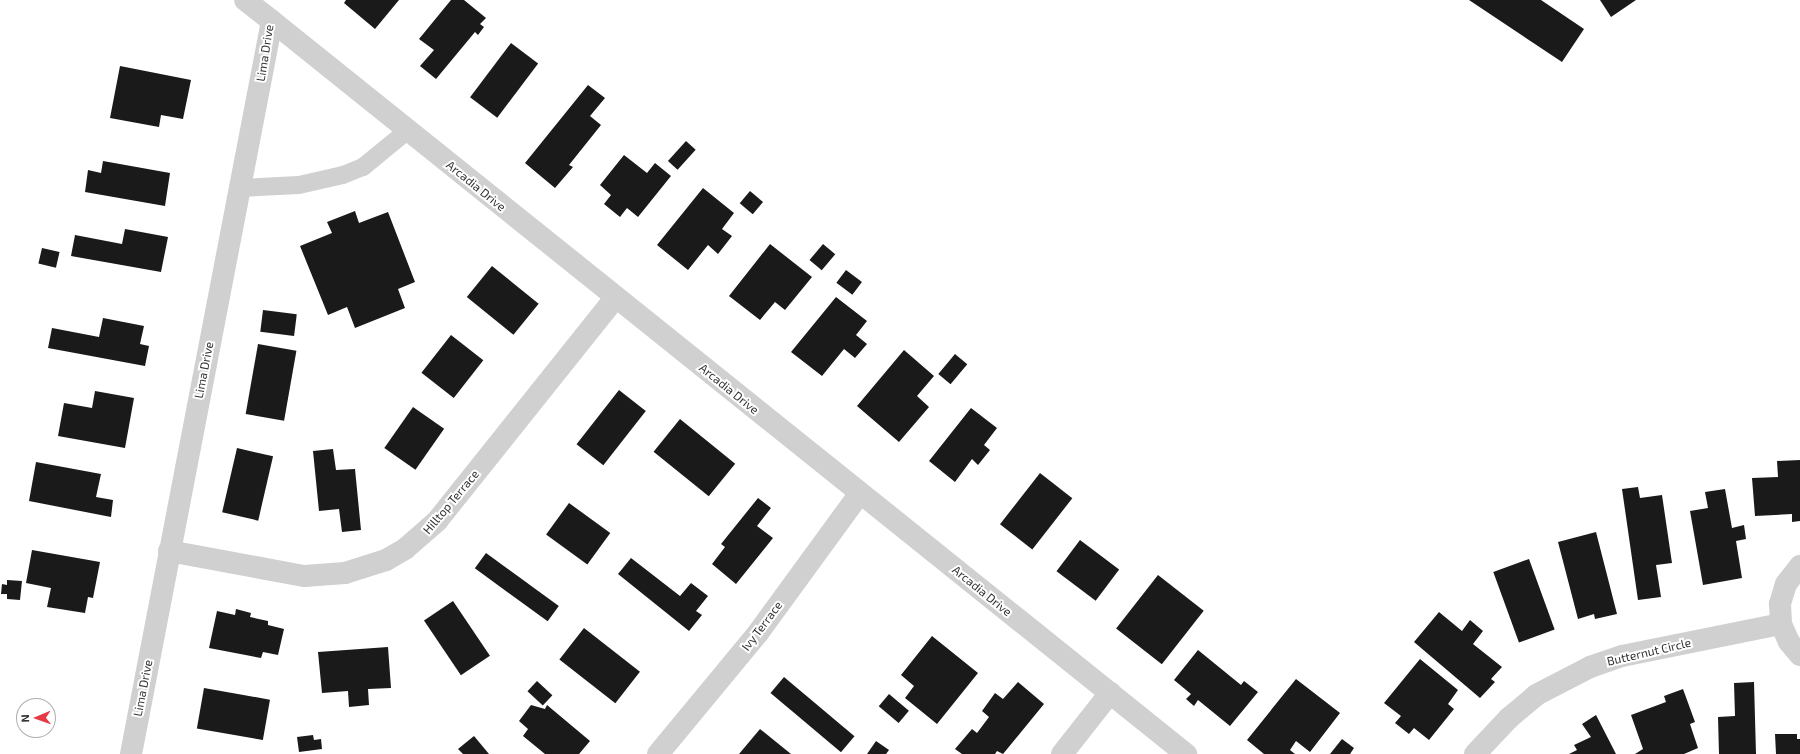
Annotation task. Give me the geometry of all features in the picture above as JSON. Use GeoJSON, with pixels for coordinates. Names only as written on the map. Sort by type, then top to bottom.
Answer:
{"type":"FeatureCollection","features":[{"type":"Feature","properties":{"kind":"street","name":"Lima Drive"},"geometry":{"type":"LineString","coordinates":[[131,754],[169,550],[272,21],[245,0]]}},
{"type":"Feature","properties":{"kind":"street","name":"Arcadia Drive"},"geometry":{"type":"LineString","coordinates":[[272,21],[615,298],[1186,754]]}},
{"type":"Feature","properties":{"kind":"street","name":"Hilltop Terrace"},"geometry":{"type":"LineString","coordinates":[[169,550],[304,576],[352,571],[386,560],[405,549],[437,521],[615,298]]}},
{"type":"Feature","properties":{"kind":"street","name":"Ivy Terrace"},"geometry":{"type":"LineString","coordinates":[[658,754],[758,633],[860,493]]}},
{"type":"Feature","properties":{"kind":"street"},"geometry":{"type":"LineString","coordinates":[[1800,566],[1786,584],[1780,604],[1781,624],[1789,642],[1800,655]]}},
{"type":"Feature","properties":{"kind":"street","name":"Butternut Circle"},"geometry":{"type":"LineString","coordinates":[[1475,754],[1509,718],[1536,695],[1590,667],[1622,656],[1781,624]]}},
{"type":"Feature","properties":{"kind":"street"},"geometry":{"type":"LineString","coordinates":[[1062,754],[1110,693]]}},
{"type":"Feature","properties":{"kind":"lane"},"geometry":{"type":"LineString","coordinates":[[240,188],[299,185],[343,175],[364,167],[407,131]]}},
{"type":"Feature","properties":{"kind":"building"},"geometry":{"type":"Polygon","coordinates":[[[346,0],[399,0],[375,29],[344,3],[346,0]]]}},
{"type":"Feature","properties":{"kind":"building"},"geometry":{"type":"Polygon","coordinates":[[[451,0],[464,0],[486,18],[480,24],[484,27],[478,35],[475,32],[436,79],[420,66],[434,50],[419,39],[451,0]]]}},
{"type":"Feature","properties":{"kind":"building"},"geometry":{"type":"Polygon","coordinates":[[[1469,0],[1541,0],[1584,29],[1562,62],[1469,0]]]}},
{"type":"Feature","properties":{"kind":"building"},"geometry":{"type":"Polygon","coordinates":[[[1600,0],[1636,0],[1611,17],[1600,0]]]}},
{"type":"Feature","properties":{"kind":"building"},"geometry":{"type":"Polygon","coordinates":[[[511,43],[538,63],[497,118],[470,97],[511,43]]]}},
{"type":"Feature","properties":{"kind":"building"},"geometry":{"type":"Polygon","coordinates":[[[120,66],[191,80],[183,119],[161,115],[159,127],[110,118],[120,66]]]}},
{"type":"Feature","properties":{"kind":"building"},"geometry":{"type":"Polygon","coordinates":[[[588,85],[605,98],[590,116],[601,125],[569,165],[573,167],[555,188],[525,163],[588,85]]]}},
{"type":"Feature","properties":{"kind":"building"},"geometry":{"type":"Polygon","coordinates":[[[686,141],[696,150],[678,170],[668,161],[686,141]]]}},
{"type":"Feature","properties":{"kind":"building"},"geometry":{"type":"Polygon","coordinates":[[[624,155],[647,173],[655,163],[671,176],[638,217],[627,208],[620,217],[604,204],[611,195],[600,185],[624,155]]]}},
{"type":"Feature","properties":{"kind":"building"},"geometry":{"type":"Polygon","coordinates":[[[103,161],[170,173],[165,206],[85,192],[88,170],[101,173],[103,161]]]}},
{"type":"Feature","properties":{"kind":"building"},"geometry":{"type":"Polygon","coordinates":[[[703,188],[734,213],[722,229],[732,236],[718,254],[708,245],[688,270],[657,245],[703,188]]]}},
{"type":"Feature","properties":{"kind":"building"},"geometry":{"type":"Polygon","coordinates":[[[750,191],[763,202],[753,214],[740,203],[750,191]]]}},
{"type":"Feature","properties":{"kind":"building"},"geometry":{"type":"Polygon","coordinates":[[[355,211],[359,223],[388,212],[415,282],[398,289],[405,308],[355,328],[347,307],[328,315],[300,246],[332,233],[327,222],[355,211]]]}},
{"type":"Feature","properties":{"kind":"building"},"geometry":{"type":"Polygon","coordinates":[[[125,229],[168,237],[161,272],[71,256],[75,235],[122,244],[125,229]]]}},
{"type":"Feature","properties":{"kind":"building"},"geometry":{"type":"Polygon","coordinates":[[[770,244],[812,277],[785,310],[775,302],[760,320],[729,296],[770,244]]]}},
{"type":"Feature","properties":{"kind":"building"},"geometry":{"type":"Polygon","coordinates":[[[823,244],[835,254],[822,270],[810,260],[823,244]]]}},
{"type":"Feature","properties":{"kind":"building"},"geometry":{"type":"Polygon","coordinates":[[[42,248],[60,252],[56,268],[38,264],[42,248]]]}},
{"type":"Feature","properties":{"kind":"building"},"geometry":{"type":"Polygon","coordinates":[[[492,266],[539,304],[513,335],[467,297],[492,266]]]}},
{"type":"Feature","properties":{"kind":"building"},"geometry":{"type":"Polygon","coordinates":[[[846,270],[862,282],[852,295],[836,283],[846,270]]]}},
{"type":"Feature","properties":{"kind":"building"},"geometry":{"type":"Polygon","coordinates":[[[836,297],[867,321],[856,335],[867,344],[855,358],[844,349],[822,376],[791,352],[836,297]]]}},
{"type":"Feature","properties":{"kind":"building"},"geometry":{"type":"Polygon","coordinates":[[[263,310],[297,314],[294,336],[260,332],[263,310]]]}},
{"type":"Feature","properties":{"kind":"building"},"geometry":{"type":"Polygon","coordinates":[[[103,318],[144,326],[140,344],[149,346],[145,366],[48,348],[52,328],[99,337],[103,318]]]}},
{"type":"Feature","properties":{"kind":"building"},"geometry":{"type":"Polygon","coordinates":[[[451,335],[483,360],[454,398],[421,373],[451,335]]]}},
{"type":"Feature","properties":{"kind":"building"},"geometry":{"type":"Polygon","coordinates":[[[258,344],[296,351],[284,421],[246,414],[258,344]]]}},
{"type":"Feature","properties":{"kind":"building"},"geometry":{"type":"Polygon","coordinates":[[[904,350],[934,376],[917,396],[929,407],[899,442],[857,406],[904,350]]]}},
{"type":"Feature","properties":{"kind":"building"},"geometry":{"type":"Polygon","coordinates":[[[955,354],[967,364],[951,384],[938,374],[955,354]]]}},
{"type":"Feature","properties":{"kind":"building"},"geometry":{"type":"Polygon","coordinates":[[[619,390],[646,411],[603,465],[577,444],[619,390]]]}},
{"type":"Feature","properties":{"kind":"building"},"geometry":{"type":"Polygon","coordinates":[[[95,391],[134,398],[125,448],[58,436],[64,403],[92,408],[95,391]]]}},
{"type":"Feature","properties":{"kind":"building"},"geometry":{"type":"Polygon","coordinates":[[[413,407],[444,429],[415,470],[384,448],[413,407]]]}},
{"type":"Feature","properties":{"kind":"building"},"geometry":{"type":"Polygon","coordinates":[[[971,408],[997,428],[984,445],[990,450],[978,465],[972,459],[955,482],[929,461],[971,408]]]}},
{"type":"Feature","properties":{"kind":"building"},"geometry":{"type":"Polygon","coordinates":[[[680,419],[735,464],[709,496],[654,452],[680,419]]]}},
{"type":"Feature","properties":{"kind":"building"},"geometry":{"type":"Polygon","coordinates":[[[237,448],[273,456],[258,521],[222,512],[237,448]]]}},
{"type":"Feature","properties":{"kind":"building"},"geometry":{"type":"Polygon","coordinates":[[[333,449],[336,470],[355,469],[361,530],[342,532],[339,509],[319,511],[313,451],[333,449]]]}},
{"type":"Feature","properties":{"kind":"building"},"geometry":{"type":"Polygon","coordinates":[[[1800,460],[1800,521],[1792,522],[1792,514],[1755,516],[1752,478],[1778,477],[1777,461],[1800,460]]]}},
{"type":"Feature","properties":{"kind":"building"},"geometry":{"type":"Polygon","coordinates":[[[36,462],[101,474],[96,497],[113,500],[111,517],[29,501],[36,462]]]}},
{"type":"Feature","properties":{"kind":"building"},"geometry":{"type":"Polygon","coordinates":[[[1040,473],[1072,498],[1032,549],[1000,524],[1040,473]]]}},
{"type":"Feature","properties":{"kind":"building"},"geometry":{"type":"Polygon","coordinates":[[[1638,487],[1640,498],[1662,495],[1672,563],[1656,565],[1661,597],[1638,600],[1622,489],[1638,487]]]}},
{"type":"Feature","properties":{"kind":"building"},"geometry":{"type":"Polygon","coordinates":[[[1725,489],[1732,528],[1744,525],[1746,539],[1736,541],[1742,578],[1703,585],[1690,511],[1708,508],[1705,492],[1725,489]]]}},
{"type":"Feature","properties":{"kind":"building"},"geometry":{"type":"Polygon","coordinates":[[[758,498],[771,508],[757,526],[773,538],[736,584],[712,564],[725,547],[721,544],[758,498]]]}},
{"type":"Feature","properties":{"kind":"building"},"geometry":{"type":"Polygon","coordinates":[[[569,503],[610,533],[587,565],[546,535],[569,503]]]}},
{"type":"Feature","properties":{"kind":"building"},"geometry":{"type":"Polygon","coordinates":[[[1596,532],[1617,614],[1595,619],[1594,614],[1578,619],[1558,542],[1596,532]]]}},
{"type":"Feature","properties":{"kind":"building"},"geometry":{"type":"Polygon","coordinates":[[[1080,540],[1119,569],[1096,601],[1057,571],[1080,540]]]}},
{"type":"Feature","properties":{"kind":"building"},"geometry":{"type":"Polygon","coordinates":[[[32,550],[100,562],[93,598],[88,597],[85,613],[47,607],[51,588],[26,583],[32,550]]]}},
{"type":"Feature","properties":{"kind":"building"},"geometry":{"type":"Polygon","coordinates":[[[486,553],[559,606],[548,621],[475,568],[486,553]]]}},
{"type":"Feature","properties":{"kind":"building"},"geometry":{"type":"Polygon","coordinates":[[[631,558],[680,596],[691,583],[708,596],[696,611],[702,615],[689,631],[618,574],[631,558]]]}},
{"type":"Feature","properties":{"kind":"building"},"geometry":{"type":"Polygon","coordinates":[[[1529,559],[1555,629],[1519,642],[1493,572],[1529,559]]]}},
{"type":"Feature","properties":{"kind":"building"},"geometry":{"type":"Polygon","coordinates":[[[1158,575],[1204,611],[1162,664],[1116,629],[1158,575]]]}},
{"type":"Feature","properties":{"kind":"building"},"geometry":{"type":"Polygon","coordinates":[[[7,580],[22,581],[20,600],[7,599],[7,594],[1,594],[2,584],[7,585],[7,580]]]}},
{"type":"Feature","properties":{"kind":"building"},"geometry":{"type":"Polygon","coordinates":[[[453,601],[490,656],[461,675],[424,621],[453,601]]]}},
{"type":"Feature","properties":{"kind":"building"},"geometry":{"type":"Polygon","coordinates":[[[236,609],[251,613],[250,617],[268,621],[268,625],[284,629],[278,655],[263,652],[261,658],[209,648],[217,611],[235,615],[236,609]]]}},
{"type":"Feature","properties":{"kind":"building"},"geometry":{"type":"Polygon","coordinates":[[[1439,612],[1462,631],[1470,620],[1483,631],[1473,644],[1502,667],[1491,679],[1495,682],[1480,698],[1414,642],[1439,612]]]}},
{"type":"Feature","properties":{"kind":"building"},"geometry":{"type":"Polygon","coordinates":[[[584,628],[640,672],[615,703],[559,660],[584,628]]]}},
{"type":"Feature","properties":{"kind":"building"},"geometry":{"type":"Polygon","coordinates":[[[932,636],[978,673],[937,724],[905,698],[914,686],[901,675],[932,636]]]}},
{"type":"Feature","properties":{"kind":"building"},"geometry":{"type":"Polygon","coordinates":[[[388,647],[391,688],[368,689],[369,705],[349,707],[348,691],[322,693],[318,652],[388,647]]]}},
{"type":"Feature","properties":{"kind":"building"},"geometry":{"type":"Polygon","coordinates":[[[1198,650],[1241,685],[1244,681],[1258,692],[1230,726],[1198,700],[1194,706],[1186,699],[1191,694],[1174,680],[1198,650]]]}},
{"type":"Feature","properties":{"kind":"building"},"geometry":{"type":"Polygon","coordinates":[[[1420,659],[1458,690],[1448,704],[1454,709],[1429,740],[1414,728],[1409,734],[1395,723],[1401,716],[1384,703],[1420,659]]]}},
{"type":"Feature","properties":{"kind":"building"},"geometry":{"type":"Polygon","coordinates":[[[784,677],[854,736],[841,752],[771,693],[784,677]]]}},
{"type":"Feature","properties":{"kind":"building"},"geometry":{"type":"Polygon","coordinates":[[[1296,679],[1340,713],[1310,752],[1296,741],[1290,750],[1295,754],[1264,754],[1247,740],[1296,679]]]}},
{"type":"Feature","properties":{"kind":"building"},"geometry":{"type":"Polygon","coordinates":[[[537,681],[552,695],[543,706],[527,691],[537,681]]]}},
{"type":"Feature","properties":{"kind":"building"},"geometry":{"type":"Polygon","coordinates":[[[1018,682],[1044,704],[1003,754],[997,751],[995,754],[962,754],[955,749],[972,729],[977,733],[989,717],[982,711],[995,693],[1003,699],[1018,682]]]}},
{"type":"Feature","properties":{"kind":"building"},"geometry":{"type":"Polygon","coordinates":[[[1754,682],[1756,754],[1719,754],[1718,717],[1735,716],[1734,683],[1754,682]]]}},
{"type":"Feature","properties":{"kind":"building"},"geometry":{"type":"Polygon","coordinates":[[[204,688],[270,700],[263,740],[197,728],[204,688]]]}},
{"type":"Feature","properties":{"kind":"building"},"geometry":{"type":"Polygon","coordinates":[[[1683,689],[1695,722],[1690,724],[1698,748],[1684,754],[1635,754],[1643,749],[1631,715],[1666,702],[1664,696],[1683,689]]]}},
{"type":"Feature","properties":{"kind":"building"},"geometry":{"type":"Polygon","coordinates":[[[889,694],[909,711],[899,723],[879,706],[889,694]]]}},
{"type":"Feature","properties":{"kind":"building"},"geometry":{"type":"Polygon","coordinates":[[[531,705],[545,709],[547,705],[590,741],[579,754],[545,754],[523,736],[528,729],[519,721],[531,705]]]}},
{"type":"Feature","properties":{"kind":"building"},"geometry":{"type":"Polygon","coordinates":[[[1596,715],[1616,754],[1569,754],[1577,750],[1574,745],[1591,737],[1582,724],[1596,715]]]}},
{"type":"Feature","properties":{"kind":"building"},"geometry":{"type":"Polygon","coordinates":[[[760,729],[791,754],[739,754],[760,729]]]}},
{"type":"Feature","properties":{"kind":"building"},"geometry":{"type":"Polygon","coordinates":[[[1775,734],[1797,734],[1797,739],[1800,739],[1800,754],[1776,754],[1775,734]]]}},
{"type":"Feature","properties":{"kind":"building"},"geometry":{"type":"Polygon","coordinates":[[[313,735],[314,740],[321,739],[322,749],[299,752],[297,737],[313,735]]]}},
{"type":"Feature","properties":{"kind":"building"},"geometry":{"type":"Polygon","coordinates":[[[474,736],[489,754],[463,754],[458,749],[474,736]]]}},
{"type":"Feature","properties":{"kind":"building"},"geometry":{"type":"Polygon","coordinates":[[[1342,739],[1354,748],[1350,754],[1330,754],[1342,739]]]}},
{"type":"Feature","properties":{"kind":"building"},"geometry":{"type":"Polygon","coordinates":[[[876,741],[889,750],[886,754],[867,754],[876,741]]]}}]}
